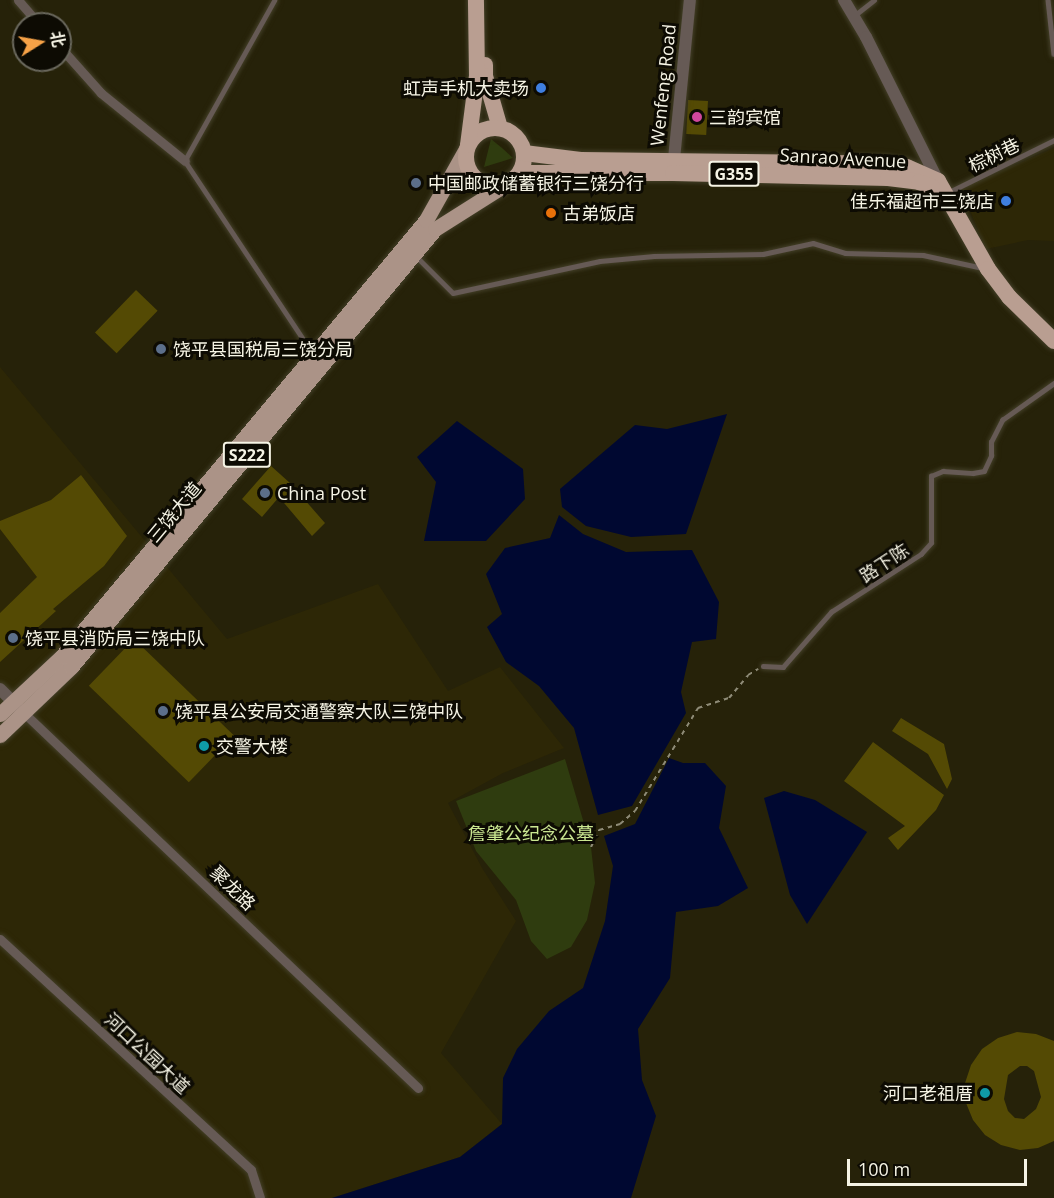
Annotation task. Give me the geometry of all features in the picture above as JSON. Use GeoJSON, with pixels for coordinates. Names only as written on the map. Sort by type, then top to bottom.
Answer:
{"type":"FeatureCollection","features":[{"type":"Feature","properties":{"kind":"highway"},"geometry":{"type":"LineString","coordinates":[[476,0],[481,76],[500,128]]}},
{"type":"Feature","properties":{"kind":"highway"},"geometry":{"type":"LineString","coordinates":[[467,147],[480,131],[500,128],[517,138],[524,153],[520,173],[510,183],[502,186],[484,185],[476,180],[466,165],[467,147],[481,76],[484,0]]}},
{"type":"Feature","properties":{"kind":"highway","name":"Sanrao Avenue"},"geometry":{"type":"LineString","coordinates":[[524,153],[581,166]]}},
{"type":"Feature","properties":{"kind":"highway","name":"Sanrao Avenue"},"geometry":{"type":"LineString","coordinates":[[520,173],[581,166],[887,164],[913,169],[942,187]]}},
{"type":"Feature","properties":{"kind":"highway","name":"Sanrao Avenue"},"geometry":{"type":"LineString","coordinates":[[673,166],[888,178],[942,187]]}},
{"type":"Feature","properties":{"kind":"highway"},"geometry":{"type":"LineString","coordinates":[[942,187],[988,269],[1009,297],[1054,341]]}},
{"type":"Feature","properties":{"kind":"main road","name":"三饶大道"},"geometry":{"type":"LineString","coordinates":[[317,360],[414,254],[431,224],[467,147]]}},
{"type":"Feature","properties":{"kind":"main road","name":"三饶大道"},"geometry":{"type":"LineString","coordinates":[[0,714],[19,707],[71,667],[317,360],[431,224],[502,186]]}},
{"type":"Feature","properties":{"kind":"main road","name":"三饶大道"},"geometry":{"type":"LineString","coordinates":[[0,735],[19,707]]}},
{"type":"Feature","properties":{"kind":"street"},"geometry":{"type":"LineString","coordinates":[[18,0],[28,12]]}},
{"type":"Feature","properties":{"kind":"street","name":"Wenfeng Road"},"geometry":{"type":"LineString","coordinates":[[673,166],[690,0]]}},
{"type":"Feature","properties":{"kind":"street"},"geometry":{"type":"LineString","coordinates":[[844,0],[866,37],[942,187]]}},
{"type":"Feature","properties":{"kind":"street"},"geometry":{"type":"LineString","coordinates":[[72,60],[101,93],[185,161]]}},
{"type":"Feature","properties":{"kind":"street"},"geometry":{"type":"LineString","coordinates":[[913,169],[920,164],[923,151]]}},
{"type":"Feature","properties":{"kind":"street"},"geometry":{"type":"LineString","coordinates":[[0,689],[19,707]]}},
{"type":"Feature","properties":{"kind":"street","name":"聚龙路"},"geometry":{"type":"LineString","coordinates":[[19,707],[418,1088]]}},
{"type":"Feature","properties":{"kind":"street","name":"河口公园大道"},"geometry":{"type":"LineString","coordinates":[[0,939],[251,1170],[260,1198]]}},
{"type":"Feature","properties":{"kind":"lane"},"geometry":{"type":"LineString","coordinates":[[275,0],[185,161],[317,360]]}},
{"type":"Feature","properties":{"kind":"lane"},"geometry":{"type":"LineString","coordinates":[[853,17],[874,0]]}},
{"type":"Feature","properties":{"kind":"lane"},"geometry":{"type":"LineString","coordinates":[[1048,0],[1054,54]]}},
{"type":"Feature","properties":{"kind":"lane","name":"棕树巷"},"geometry":{"type":"LineString","coordinates":[[942,187],[1054,140]]}},
{"type":"Feature","properties":{"kind":"lane"},"geometry":{"type":"LineString","coordinates":[[414,254],[453,293],[600,261],[654,256],[763,254],[813,243],[845,253],[923,255],[988,269]]}},
{"type":"Feature","properties":{"kind":"lane","name":"路下陈"},"geometry":{"type":"LineString","coordinates":[[763,666],[783,667],[831,612],[921,554],[931,543],[931,476],[942,471],[973,473],[984,471],[991,456],[991,442],[1002,420],[1054,383]]}},
{"type":"Feature","properties":{"kind":"path"},"geometry":{"type":"LineString","coordinates":[[591,847],[599,830],[620,824],[635,811],[698,708],[729,698],[748,675],[763,666]]}},
{"type":"Feature","properties":{"kind":"shaded area"},"geometry":{"type":"Polygon","coordinates":[[[1054,148],[1054,241],[1028,240],[986,249],[961,189],[1054,148]]]}},
{"type":"Feature","properties":{"kind":"shaded area"},"geometry":{"type":"Polygon","coordinates":[[[0,367],[227,639],[378,584],[448,691],[500,667],[564,748],[503,773],[448,803],[482,868],[516,921],[441,1053],[502,1124],[460,1157],[332,1198],[0,1198],[0,367]]]}},
{"type":"Feature","properties":{"kind":"green space"},"geometry":{"type":"Polygon","coordinates":[[[491,139],[502,148],[513,158],[484,167],[491,139]]]}},
{"type":"Feature","properties":{"kind":"green space","name":"詹肇公纪念公墓"},"geometry":{"type":"Polygon","coordinates":[[[565,759],[591,847],[595,883],[587,920],[571,947],[547,959],[531,941],[516,900],[476,851],[456,801],[565,759]]]}},
{"type":"Feature","properties":{"kind":"water"},"geometry":{"type":"Polygon","coordinates":[[[727,414],[686,534],[631,537],[586,526],[562,507],[560,489],[635,425],[667,429],[727,414]]]}},
{"type":"Feature","properties":{"kind":"water"},"geometry":{"type":"Polygon","coordinates":[[[457,421],[523,469],[525,499],[486,541],[424,541],[436,482],[417,457],[457,421]]]}},
{"type":"Feature","properties":{"kind":"water"},"geometry":{"type":"Polygon","coordinates":[[[559,515],[583,534],[626,552],[692,550],[719,602],[716,639],[692,642],[681,692],[686,713],[632,806],[598,815],[574,728],[539,686],[506,662],[487,627],[502,614],[486,574],[505,548],[550,538],[559,515]]]}},
{"type":"Feature","properties":{"kind":"water"},"geometry":{"type":"Polygon","coordinates":[[[669,758],[683,763],[705,763],[726,786],[719,828],[748,888],[718,906],[676,912],[670,978],[638,1029],[642,1080],[656,1116],[631,1198],[332,1198],[460,1157],[502,1124],[503,1078],[517,1049],[549,1011],[583,988],[605,921],[613,866],[604,836],[635,824],[669,758]]]}},
{"type":"Feature","properties":{"kind":"water"},"geometry":{"type":"Polygon","coordinates":[[[784,791],[815,800],[867,832],[807,924],[790,895],[764,798],[784,791]]]}},
{"type":"Feature","properties":{"kind":"building"},"geometry":{"type":"Polygon","coordinates":[[[688,100],[708,101],[706,135],[686,134],[688,100]]]}},
{"type":"Feature","properties":{"kind":"building"},"geometry":{"type":"Polygon","coordinates":[[[136,290],[158,311],[117,353],[95,332],[136,290]]]}},
{"type":"Feature","properties":{"kind":"building"},"geometry":{"type":"Polygon","coordinates":[[[271,466],[290,483],[325,523],[312,536],[279,497],[262,517],[242,499],[271,466]]]}},
{"type":"Feature","properties":{"kind":"building"},"geometry":{"type":"Polygon","coordinates":[[[81,475],[127,536],[104,566],[53,609],[56,611],[0,662],[0,613],[37,577],[0,529],[0,521],[51,500],[81,475]]]}},
{"type":"Feature","properties":{"kind":"building","name":"饶平县公安局交通警察大队三饶中队"},"geometry":{"type":"Polygon","coordinates":[[[134,639],[234,736],[189,782],[89,686],[134,639]]]}},
{"type":"Feature","properties":{"kind":"building"},"geometry":{"type":"Polygon","coordinates":[[[901,718],[944,744],[952,779],[947,789],[928,754],[892,731],[901,718]]]}},
{"type":"Feature","properties":{"kind":"building"},"geometry":{"type":"Polygon","coordinates":[[[873,742],[944,795],[936,810],[898,850],[888,838],[905,826],[844,781],[873,742]]]}},
{"type":"Feature","properties":{"kind":"building","name":"河口老祖厝"},"geometry":{"type":"Polygon","coordinates":[[[1017,1032],[1036,1034],[1054,1041],[1054,1141],[1038,1148],[1020,1150],[1001,1145],[985,1135],[973,1120],[966,1103],[965,1083],[971,1065],[982,1049],[998,1038],[1017,1032]],[[1020,1066],[1008,1075],[1004,1099],[1008,1111],[1015,1118],[1024,1119],[1036,1109],[1041,1097],[1034,1071],[1027,1066],[1020,1066]]]}},
{"type":"Feature","properties":{"kind":"place","name":"虹声手机大卖场"},"geometry":{"type":"Point","coordinates":[541,88]}},
{"type":"Feature","properties":{"kind":"place","name":"三韵宾馆"},"geometry":{"type":"Point","coordinates":[697,117]}},
{"type":"Feature","properties":{"kind":"place","name":"中国邮政储蓄银行三饶分行"},"geometry":{"type":"Point","coordinates":[416,183]}},
{"type":"Feature","properties":{"kind":"place","name":"佳乐福超市三饶店"},"geometry":{"type":"Point","coordinates":[1006,201]}},
{"type":"Feature","properties":{"kind":"place","name":"古弟饭店"},"geometry":{"type":"Point","coordinates":[551,213]}},
{"type":"Feature","properties":{"kind":"place","name":"饶平县国税局三饶分局"},"geometry":{"type":"Point","coordinates":[161,349]}},
{"type":"Feature","properties":{"kind":"place","name":"China Post"},"geometry":{"type":"Point","coordinates":[265,493]}},
{"type":"Feature","properties":{"kind":"place","name":"饶平县消防局三饶中队"},"geometry":{"type":"Point","coordinates":[13,638]}},
{"type":"Feature","properties":{"kind":"place","name":"饶平县公安局交通警察大队三饶中队"},"geometry":{"type":"Point","coordinates":[163,711]}},
{"type":"Feature","properties":{"kind":"place","name":"交警大楼"},"geometry":{"type":"Point","coordinates":[204,746]}},
{"type":"Feature","properties":{"kind":"place","name":"河口老祖厝"},"geometry":{"type":"Point","coordinates":[985,1093]}}]}
